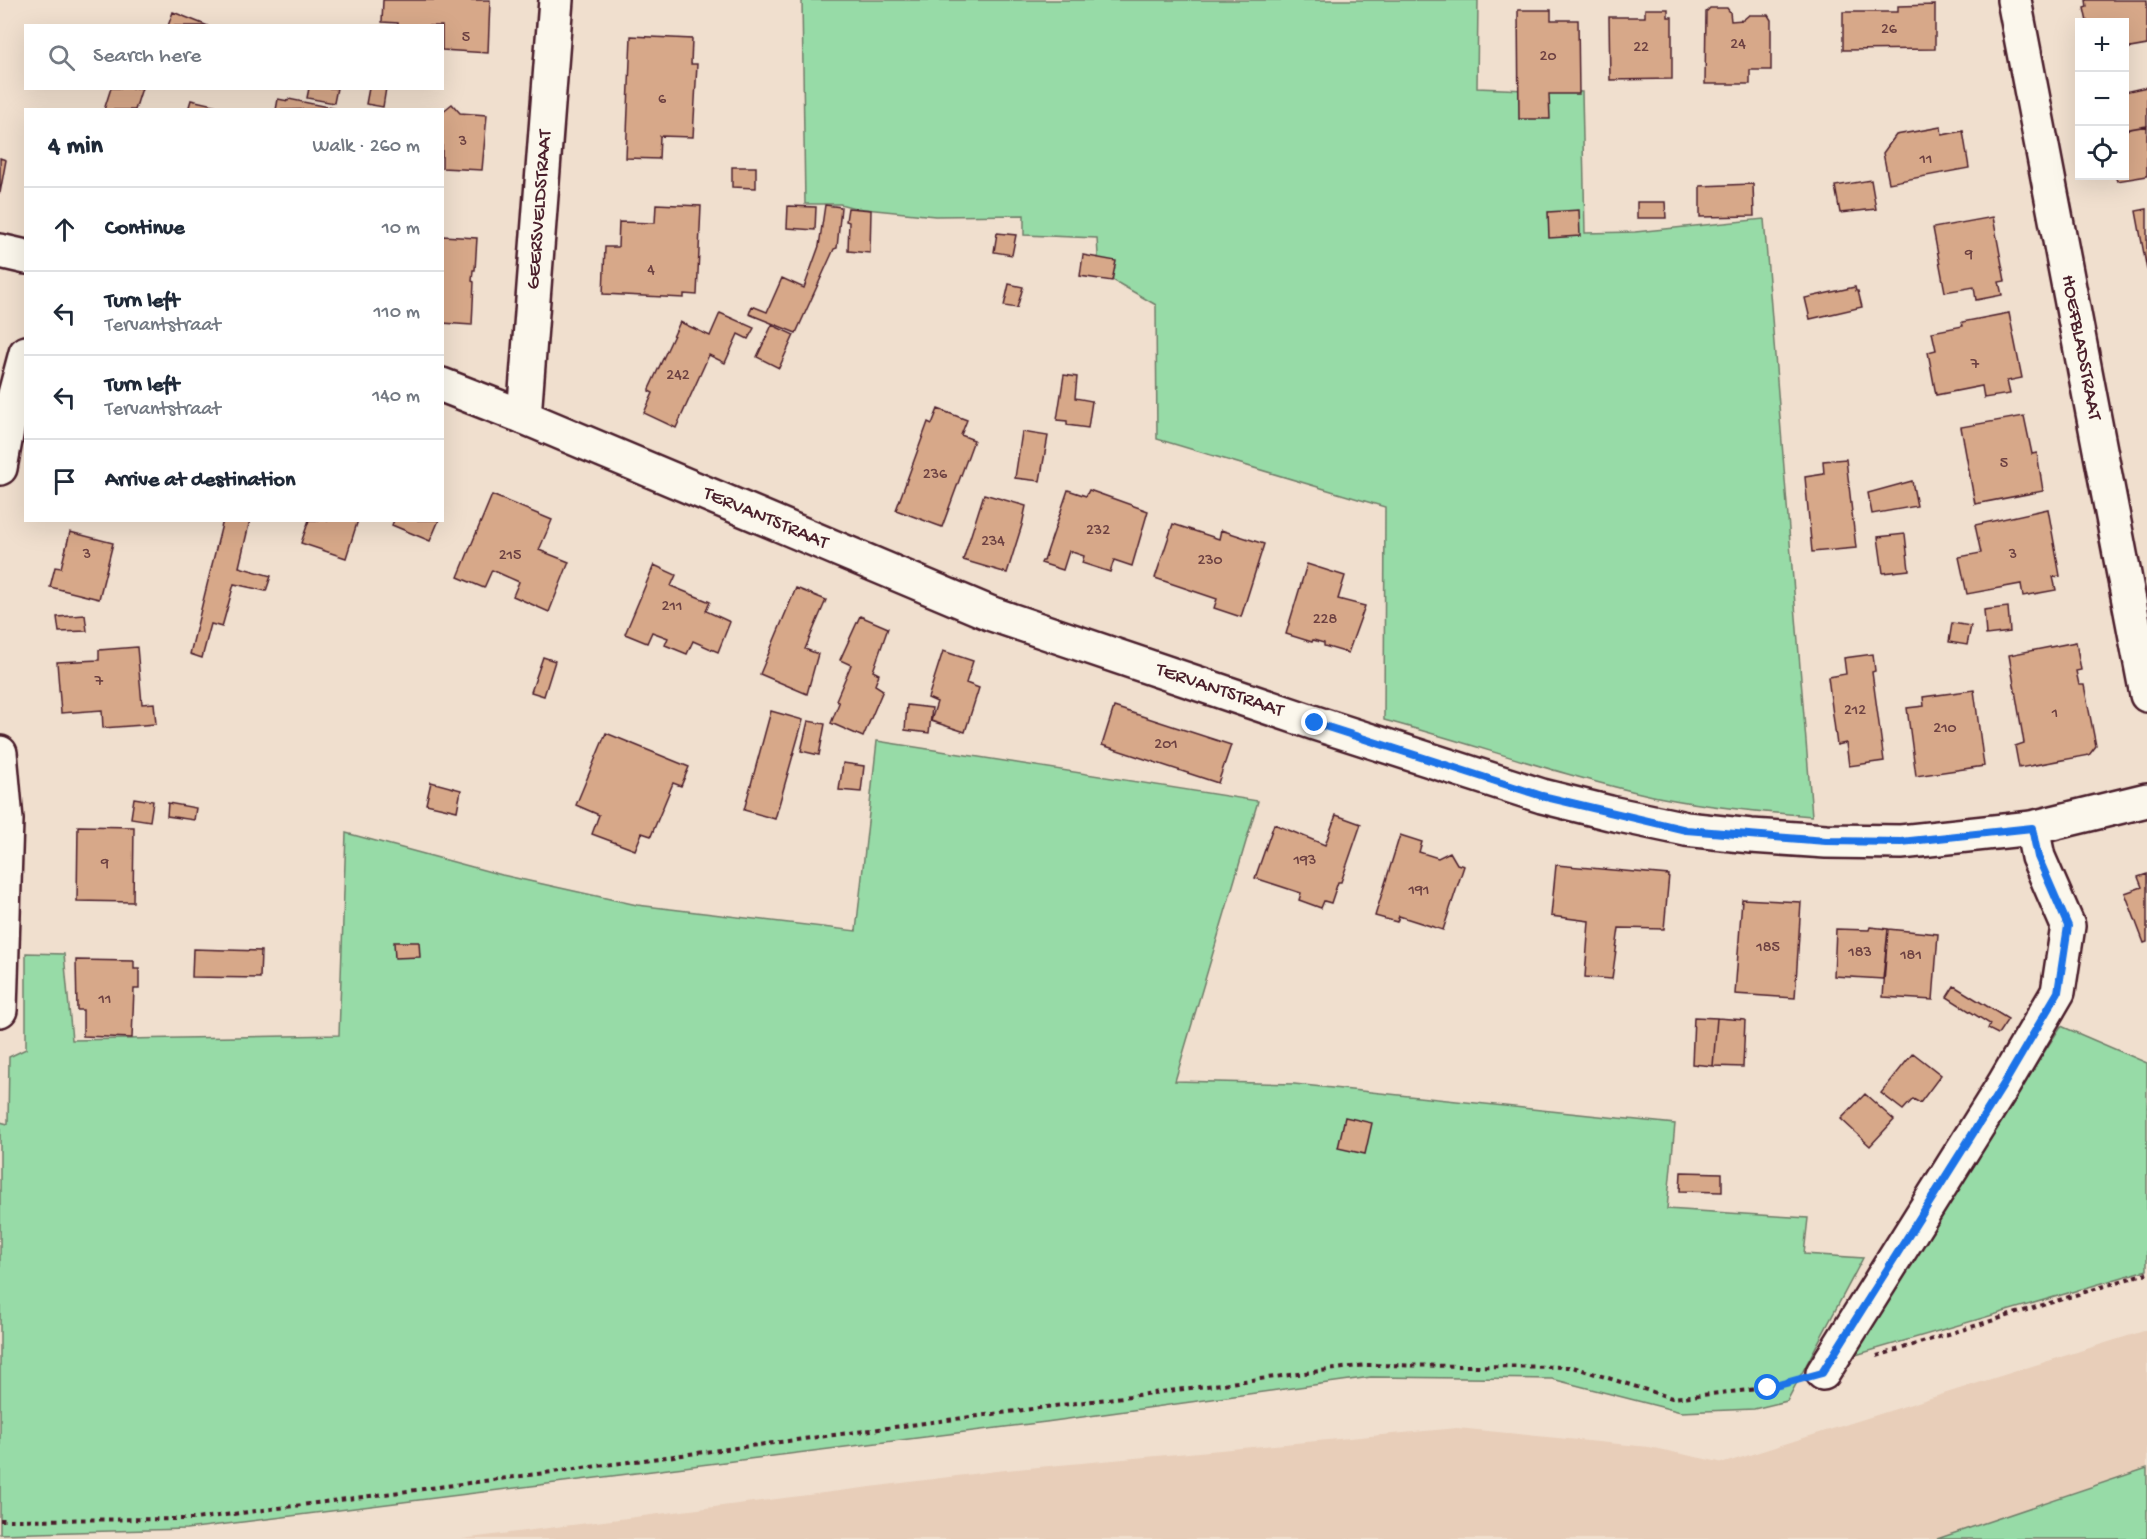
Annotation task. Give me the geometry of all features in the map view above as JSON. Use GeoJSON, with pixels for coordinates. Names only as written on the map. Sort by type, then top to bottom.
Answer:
{"type":"FeatureCollection","features":[{"type":"Feature","properties":{"kind":"street","name":"GEERSVELDSTRAAT"},"geometry":{"type":"LineString","coordinates":[[524,417],[556,0]]}},
{"type":"Feature","properties":{"kind":"street","name":"HOEFBLADSTRAAT"},"geometry":{"type":"LineString","coordinates":[[2014,0],[2147,695]]}},
{"type":"Feature","properties":{"kind":"street"},"geometry":{"type":"LineString","coordinates":[[0,251],[24,257]]}},
{"type":"Feature","properties":{"kind":"street"},"geometry":{"type":"LineString","coordinates":[[0,468],[10,413],[24,360]]}},
{"type":"Feature","properties":{"kind":"street","name":"TERVANTSTRAAT"},"geometry":{"type":"LineString","coordinates":[[444,386],[524,417],[992,614],[1315,723],[1542,796],[1686,830],[1826,841],[1901,842],[2032,828],[2147,800]]}},
{"type":"Feature","properties":{"kind":"street"},"geometry":{"type":"LineString","coordinates":[[0,753],[6,820],[0,1010]]}},
{"type":"Feature","properties":{"kind":"street"},"geometry":{"type":"LineString","coordinates":[[1822,1373],[2004,1084],[2058,992],[2068,926],[2038,857],[2032,828]]}},
{"type":"Feature","properties":{"kind":"path"},"geometry":{"type":"LineString","coordinates":[[0,1520],[195,1519],[1366,1365],[1572,1366],[1672,1398],[1768,1388],[2147,1273]]}},
{"type":"Feature","properties":{"kind":"shaded area"},"geometry":{"type":"Polygon","coordinates":[[[2147,1330],[2147,1468],[1937,1539],[462,1539],[996,1471],[1457,1428],[1649,1447],[1724,1463],[2147,1330]]]}},
{"type":"Feature","properties":{"kind":"green space"},"geometry":{"type":"Polygon","coordinates":[[[802,0],[1478,0],[1477,88],[1582,92],[1585,233],[1635,232],[1764,219],[1812,816],[1732,809],[1653,796],[1585,779],[1384,720],[1385,507],[1157,439],[1156,305],[1099,272],[1097,238],[1024,235],[1024,215],[935,216],[855,208],[840,204],[805,204],[802,0]]]}},
{"type":"Feature","properties":{"kind":"green space"},"geometry":{"type":"Polygon","coordinates":[[[877,741],[1258,801],[1175,1081],[1294,1084],[1675,1124],[1667,1209],[1808,1218],[1804,1254],[1863,1258],[1787,1401],[1754,1409],[1681,1412],[1552,1379],[1371,1377],[1046,1422],[186,1529],[0,1534],[0,1122],[8,1124],[9,1057],[26,1049],[26,953],[64,954],[72,1040],[339,1035],[346,833],[502,875],[637,905],[856,931],[877,741]]]}},
{"type":"Feature","properties":{"kind":"green space"},"geometry":{"type":"Polygon","coordinates":[[[2061,1026],[2147,1063],[2147,1270],[1849,1357],[2061,1026]]]}},
{"type":"Feature","properties":{"kind":"green space"},"geometry":{"type":"Polygon","coordinates":[[[2147,1468],[2147,1539],[1937,1539],[2147,1468]]]}},
{"type":"Feature","properties":{"kind":"building"},"geometry":{"type":"Polygon","coordinates":[[[383,0],[490,0],[488,53],[444,50],[444,24],[382,22],[383,0]]]}},
{"type":"Feature","properties":{"kind":"building"},"geometry":{"type":"Polygon","coordinates":[[[2086,0],[2147,0],[2147,45],[2129,48],[2129,18],[2086,18],[2084,8],[2087,7],[2086,0]]]}},
{"type":"Feature","properties":{"kind":"building"},"geometry":{"type":"Polygon","coordinates":[[[1935,5],[1935,49],[1843,50],[1843,12],[1898,12],[1898,6],[1935,5]]]}},
{"type":"Feature","properties":{"kind":"building"},"geometry":{"type":"Polygon","coordinates":[[[1710,8],[1727,8],[1731,21],[1743,20],[1749,15],[1768,15],[1771,20],[1771,70],[1750,70],[1750,84],[1705,84],[1706,12],[1710,8]]]}},
{"type":"Feature","properties":{"kind":"building"},"geometry":{"type":"Polygon","coordinates":[[[1645,9],[1668,9],[1668,17],[1672,17],[1672,79],[1610,80],[1609,17],[1645,17],[1645,9]]]}},
{"type":"Feature","properties":{"kind":"building"},"geometry":{"type":"Polygon","coordinates":[[[1518,10],[1551,10],[1551,20],[1578,20],[1579,94],[1549,94],[1550,119],[1519,119],[1518,10]]]}},
{"type":"Feature","properties":{"kind":"building"},"geometry":{"type":"Polygon","coordinates":[[[173,12],[203,24],[169,24],[173,12]]]}},
{"type":"Feature","properties":{"kind":"building"},"geometry":{"type":"Polygon","coordinates":[[[631,36],[692,39],[691,64],[697,64],[693,137],[660,136],[659,159],[626,158],[631,36]]]}},
{"type":"Feature","properties":{"kind":"building"},"geometry":{"type":"Polygon","coordinates":[[[2147,87],[2147,126],[2129,129],[2129,91],[2147,87]]]}},
{"type":"Feature","properties":{"kind":"building"},"geometry":{"type":"Polygon","coordinates":[[[110,90],[141,90],[136,108],[105,108],[110,90]]]}},
{"type":"Feature","properties":{"kind":"building"},"geometry":{"type":"Polygon","coordinates":[[[309,90],[337,90],[334,103],[307,98],[309,90]]]}},
{"type":"Feature","properties":{"kind":"building"},"geometry":{"type":"Polygon","coordinates":[[[369,90],[386,90],[383,107],[366,104],[369,90]]]}},
{"type":"Feature","properties":{"kind":"building"},"geometry":{"type":"Polygon","coordinates":[[[278,99],[288,101],[289,99],[332,108],[276,108],[278,99]]]}},
{"type":"Feature","properties":{"kind":"building"},"geometry":{"type":"Polygon","coordinates":[[[191,100],[218,106],[218,108],[189,108],[191,100]]]}},
{"type":"Feature","properties":{"kind":"building"},"geometry":{"type":"Polygon","coordinates":[[[452,104],[460,113],[487,115],[482,170],[444,168],[444,110],[452,104]]]}},
{"type":"Feature","properties":{"kind":"building"},"geometry":{"type":"Polygon","coordinates":[[[2147,126],[2147,176],[2129,179],[2129,129],[2147,126]]]}},
{"type":"Feature","properties":{"kind":"building"},"geometry":{"type":"Polygon","coordinates":[[[1941,127],[1942,135],[1963,131],[1969,168],[1889,183],[1883,153],[1896,135],[1941,127]]]}},
{"type":"Feature","properties":{"kind":"building"},"geometry":{"type":"Polygon","coordinates":[[[0,158],[6,160],[0,193],[0,158]]]}},
{"type":"Feature","properties":{"kind":"building"},"geometry":{"type":"Polygon","coordinates":[[[732,167],[756,167],[756,188],[732,187],[732,167]]]}},
{"type":"Feature","properties":{"kind":"building"},"geometry":{"type":"Polygon","coordinates":[[[1871,180],[1876,209],[1840,213],[1835,186],[1871,180]]]}},
{"type":"Feature","properties":{"kind":"building"},"geometry":{"type":"Polygon","coordinates":[[[1753,184],[1754,216],[1700,217],[1700,186],[1753,184]]]}},
{"type":"Feature","properties":{"kind":"building"},"geometry":{"type":"Polygon","coordinates":[[[1637,202],[1665,202],[1666,218],[1637,218],[1637,202]]]}},
{"type":"Feature","properties":{"kind":"building"},"geometry":{"type":"Polygon","coordinates":[[[656,204],[701,206],[697,295],[684,294],[684,298],[603,294],[605,247],[618,247],[619,222],[655,223],[656,204]]]}},
{"type":"Feature","properties":{"kind":"building"},"geometry":{"type":"Polygon","coordinates":[[[825,205],[841,207],[837,248],[834,249],[796,333],[749,314],[752,306],[767,312],[782,278],[804,288],[819,246],[825,205]]]}},
{"type":"Feature","properties":{"kind":"building"},"geometry":{"type":"Polygon","coordinates":[[[788,206],[816,207],[815,230],[787,228],[788,206]]]}},
{"type":"Feature","properties":{"kind":"building"},"geometry":{"type":"Polygon","coordinates":[[[848,208],[871,210],[870,253],[848,251],[849,222],[846,221],[848,208]]]}},
{"type":"Feature","properties":{"kind":"building"},"geometry":{"type":"Polygon","coordinates":[[[2147,209],[2147,270],[2136,211],[2147,209]]]}},
{"type":"Feature","properties":{"kind":"building"},"geometry":{"type":"Polygon","coordinates":[[[1579,210],[1580,236],[1549,238],[1548,212],[1579,210]]]}},
{"type":"Feature","properties":{"kind":"building"},"geometry":{"type":"Polygon","coordinates":[[[1993,217],[2005,281],[1999,282],[2002,295],[1976,300],[1974,287],[1945,292],[1933,228],[1993,217]]]}},
{"type":"Feature","properties":{"kind":"building"},"geometry":{"type":"Polygon","coordinates":[[[997,233],[1016,235],[1012,255],[994,252],[997,233]]]}},
{"type":"Feature","properties":{"kind":"building"},"geometry":{"type":"Polygon","coordinates":[[[444,236],[477,238],[472,281],[474,282],[472,325],[444,323],[444,236]]]}},
{"type":"Feature","properties":{"kind":"building"},"geometry":{"type":"Polygon","coordinates":[[[1083,255],[1116,261],[1112,281],[1080,276],[1083,255]]]}},
{"type":"Feature","properties":{"kind":"building"},"geometry":{"type":"Polygon","coordinates":[[[1009,284],[1023,287],[1017,308],[1004,306],[1009,284]]]}},
{"type":"Feature","properties":{"kind":"building"},"geometry":{"type":"Polygon","coordinates":[[[1855,287],[1862,307],[1810,319],[1805,298],[1855,287]]]}},
{"type":"Feature","properties":{"kind":"building"},"geometry":{"type":"Polygon","coordinates":[[[720,313],[754,328],[748,339],[738,334],[725,363],[709,355],[676,428],[644,413],[653,393],[649,389],[680,322],[710,336],[720,313]]]}},
{"type":"Feature","properties":{"kind":"building"},"geometry":{"type":"Polygon","coordinates":[[[2009,313],[2022,378],[2007,381],[2010,394],[1984,398],[1982,386],[1936,395],[1928,352],[1936,350],[1932,332],[1963,326],[1962,322],[2009,313]]]}},
{"type":"Feature","properties":{"kind":"building"},"geometry":{"type":"Polygon","coordinates":[[[772,325],[794,335],[779,368],[757,357],[772,325]]]}},
{"type":"Feature","properties":{"kind":"building"},"geometry":{"type":"Polygon","coordinates":[[[1064,375],[1077,377],[1075,398],[1092,401],[1088,428],[1067,425],[1067,421],[1057,420],[1064,375]]]}},
{"type":"Feature","properties":{"kind":"building"},"geometry":{"type":"Polygon","coordinates":[[[938,409],[967,420],[961,435],[974,440],[942,527],[896,510],[928,422],[932,424],[938,409]]]}},
{"type":"Feature","properties":{"kind":"building"},"geometry":{"type":"Polygon","coordinates":[[[2024,416],[2032,454],[2037,453],[2043,491],[1975,504],[1961,427],[2024,416]]]}},
{"type":"Feature","properties":{"kind":"building"},"geometry":{"type":"Polygon","coordinates":[[[1022,432],[1048,436],[1040,481],[1015,478],[1022,432]]]}},
{"type":"Feature","properties":{"kind":"building"},"geometry":{"type":"Polygon","coordinates":[[[1846,459],[1856,548],[1812,552],[1805,477],[1824,474],[1823,461],[1846,459]]]}},
{"type":"Feature","properties":{"kind":"building"},"geometry":{"type":"Polygon","coordinates":[[[1912,481],[1917,506],[1872,514],[1868,493],[1912,481]]]}},
{"type":"Feature","properties":{"kind":"building"},"geometry":{"type":"Polygon","coordinates":[[[1068,490],[1086,496],[1089,490],[1148,511],[1132,566],[1114,560],[1110,572],[1082,563],[1084,556],[1069,551],[1063,570],[1041,563],[1044,561],[1068,490]]]}},
{"type":"Feature","properties":{"kind":"building"},"geometry":{"type":"Polygon","coordinates":[[[984,494],[1026,506],[1007,573],[963,560],[984,494]]]}},
{"type":"Feature","properties":{"kind":"building"},"geometry":{"type":"Polygon","coordinates":[[[492,495],[552,520],[539,550],[569,562],[549,612],[513,596],[519,582],[492,570],[484,588],[458,577],[492,495]]]}},
{"type":"Feature","properties":{"kind":"building"},"geometry":{"type":"Polygon","coordinates":[[[2048,509],[2060,576],[2053,577],[2056,590],[2023,596],[2021,584],[1967,594],[1959,557],[1981,553],[1975,525],[2048,509]]]}},
{"type":"Feature","properties":{"kind":"building"},"geometry":{"type":"Polygon","coordinates":[[[223,522],[250,522],[239,567],[271,576],[266,591],[234,584],[222,627],[211,624],[202,658],[190,654],[223,522]]]}},
{"type":"Feature","properties":{"kind":"building"},"geometry":{"type":"Polygon","coordinates":[[[308,522],[357,522],[346,558],[301,543],[308,522]]]}},
{"type":"Feature","properties":{"kind":"building"},"geometry":{"type":"Polygon","coordinates":[[[393,522],[438,522],[430,541],[392,525],[393,522]]]}},
{"type":"Feature","properties":{"kind":"building"},"geometry":{"type":"Polygon","coordinates":[[[1173,524],[1219,539],[1221,530],[1264,544],[1241,617],[1214,608],[1217,599],[1155,578],[1173,524]]]}},
{"type":"Feature","properties":{"kind":"building"},"geometry":{"type":"Polygon","coordinates":[[[70,532],[113,543],[99,599],[50,587],[55,567],[61,568],[70,532]]]}},
{"type":"Feature","properties":{"kind":"building"},"geometry":{"type":"Polygon","coordinates":[[[1905,534],[1909,570],[1883,573],[1878,537],[1905,534]]]}},
{"type":"Feature","properties":{"kind":"building"},"geometry":{"type":"Polygon","coordinates":[[[1307,564],[1345,576],[1338,599],[1365,606],[1348,653],[1324,646],[1324,643],[1286,634],[1307,564]]]}},
{"type":"Feature","properties":{"kind":"building"},"geometry":{"type":"Polygon","coordinates":[[[654,565],[676,575],[671,586],[710,602],[706,611],[730,622],[718,652],[693,641],[687,654],[665,645],[668,638],[652,632],[647,643],[625,634],[654,565]]]}},
{"type":"Feature","properties":{"kind":"building"},"geometry":{"type":"Polygon","coordinates":[[[796,588],[826,600],[805,649],[818,654],[807,694],[760,674],[796,588]]]}},
{"type":"Feature","properties":{"kind":"building"},"geometry":{"type":"Polygon","coordinates":[[[2008,607],[2010,632],[1986,635],[1984,610],[2008,607]]]}},
{"type":"Feature","properties":{"kind":"building"},"geometry":{"type":"Polygon","coordinates":[[[85,615],[87,631],[59,632],[57,617],[85,615]]]}},
{"type":"Feature","properties":{"kind":"building"},"geometry":{"type":"Polygon","coordinates":[[[860,616],[888,628],[873,671],[879,674],[875,685],[883,690],[863,737],[831,723],[839,703],[836,700],[851,665],[840,660],[860,616]]]}},
{"type":"Feature","properties":{"kind":"building"},"geometry":{"type":"Polygon","coordinates":[[[1952,623],[1971,626],[1967,645],[1949,642],[1952,623]]]}},
{"type":"Feature","properties":{"kind":"building"},"geometry":{"type":"Polygon","coordinates":[[[2076,642],[2081,670],[2076,671],[2079,685],[2084,685],[2096,746],[2089,755],[2019,768],[2015,746],[2024,743],[2009,655],[2076,642]]]}},
{"type":"Feature","properties":{"kind":"building"},"geometry":{"type":"Polygon","coordinates":[[[137,647],[142,704],[154,703],[156,724],[103,728],[102,710],[61,713],[57,662],[99,660],[99,650],[137,647]]]}},
{"type":"Feature","properties":{"kind":"building"},"geometry":{"type":"Polygon","coordinates":[[[943,651],[973,661],[966,683],[979,688],[965,732],[931,721],[937,702],[928,698],[943,651]]]}},
{"type":"Feature","properties":{"kind":"building"},"geometry":{"type":"Polygon","coordinates":[[[1873,654],[1875,671],[1872,672],[1884,761],[1849,766],[1846,743],[1837,745],[1828,677],[1846,674],[1844,658],[1873,654]]]}},
{"type":"Feature","properties":{"kind":"building"},"geometry":{"type":"Polygon","coordinates":[[[543,657],[555,661],[544,696],[531,692],[543,657]]]}},
{"type":"Feature","properties":{"kind":"building"},"geometry":{"type":"Polygon","coordinates":[[[1974,690],[1984,766],[1916,776],[1907,708],[1924,706],[1923,697],[1974,690]]]}},
{"type":"Feature","properties":{"kind":"building"},"geometry":{"type":"Polygon","coordinates":[[[907,705],[932,708],[929,733],[905,730],[907,705]]]}},
{"type":"Feature","properties":{"kind":"building"},"geometry":{"type":"Polygon","coordinates":[[[1114,707],[1231,745],[1218,783],[1102,745],[1114,707]]]}},
{"type":"Feature","properties":{"kind":"building"},"geometry":{"type":"Polygon","coordinates":[[[771,711],[803,720],[775,819],[744,810],[771,711]]]}},
{"type":"Feature","properties":{"kind":"building"},"geometry":{"type":"Polygon","coordinates":[[[808,721],[825,724],[819,755],[801,751],[808,721]]]}},
{"type":"Feature","properties":{"kind":"building"},"geometry":{"type":"Polygon","coordinates":[[[606,733],[689,767],[681,786],[673,783],[651,836],[642,833],[635,850],[592,834],[599,815],[576,805],[606,733]]]}},
{"type":"Feature","properties":{"kind":"building"},"geometry":{"type":"Polygon","coordinates":[[[843,763],[864,766],[861,792],[839,790],[843,763]]]}},
{"type":"Feature","properties":{"kind":"building"},"geometry":{"type":"Polygon","coordinates":[[[431,782],[461,790],[457,811],[426,804],[431,782]]]}},
{"type":"Feature","properties":{"kind":"building"},"geometry":{"type":"Polygon","coordinates":[[[134,798],[153,801],[150,821],[131,818],[134,798]]]}},
{"type":"Feature","properties":{"kind":"building"},"geometry":{"type":"Polygon","coordinates":[[[168,803],[196,808],[194,820],[167,816],[168,803]]]}},
{"type":"Feature","properties":{"kind":"building"},"geometry":{"type":"Polygon","coordinates":[[[1336,815],[1361,824],[1341,882],[1338,882],[1331,903],[1324,901],[1321,908],[1299,900],[1301,893],[1255,878],[1274,824],[1325,845],[1336,815]]]}},
{"type":"Feature","properties":{"kind":"building"},"geometry":{"type":"Polygon","coordinates":[[[78,826],[134,827],[133,902],[77,901],[78,826]]]}},
{"type":"Feature","properties":{"kind":"building"},"geometry":{"type":"Polygon","coordinates":[[[1400,835],[1422,842],[1419,852],[1438,858],[1450,852],[1457,864],[1464,866],[1443,930],[1399,916],[1397,922],[1375,916],[1400,835]]]}},
{"type":"Feature","properties":{"kind":"building"},"geometry":{"type":"Polygon","coordinates":[[[1556,865],[1669,875],[1664,929],[1619,928],[1612,979],[1585,977],[1589,921],[1551,916],[1556,865]]]}},
{"type":"Feature","properties":{"kind":"building"},"geometry":{"type":"Polygon","coordinates":[[[2147,874],[2147,942],[2144,943],[2125,893],[2142,887],[2138,877],[2147,874]]]}},
{"type":"Feature","properties":{"kind":"building"},"geometry":{"type":"Polygon","coordinates":[[[1742,899],[1801,902],[1795,998],[1735,994],[1742,899]]]}},
{"type":"Feature","properties":{"kind":"building"},"geometry":{"type":"Polygon","coordinates":[[[1870,927],[1888,929],[1883,979],[1834,976],[1836,929],[1869,930],[1870,927]]]}},
{"type":"Feature","properties":{"kind":"building"},"geometry":{"type":"Polygon","coordinates":[[[1888,929],[1938,934],[1933,1000],[1883,997],[1888,929]]]}},
{"type":"Feature","properties":{"kind":"building"},"geometry":{"type":"Polygon","coordinates":[[[394,942],[419,942],[420,957],[395,958],[394,942]]]}},
{"type":"Feature","properties":{"kind":"building"},"geometry":{"type":"Polygon","coordinates":[[[193,949],[261,951],[260,978],[192,977],[193,949]]]}},
{"type":"Feature","properties":{"kind":"building"},"geometry":{"type":"Polygon","coordinates":[[[76,960],[134,961],[134,969],[139,969],[139,989],[134,989],[132,1038],[83,1036],[83,1010],[77,1010],[76,960]]]}},
{"type":"Feature","properties":{"kind":"building"},"geometry":{"type":"Polygon","coordinates":[[[1954,986],[2008,1019],[1998,1034],[1988,1029],[1990,1024],[1947,997],[1954,986]]]}},
{"type":"Feature","properties":{"kind":"building"},"geometry":{"type":"Polygon","coordinates":[[[1694,1017],[1717,1018],[1713,1066],[1692,1064],[1694,1017]]]}},
{"type":"Feature","properties":{"kind":"building"},"geometry":{"type":"Polygon","coordinates":[[[1717,1018],[1745,1020],[1743,1067],[1713,1066],[1717,1018]]]}},
{"type":"Feature","properties":{"kind":"building"},"geometry":{"type":"Polygon","coordinates":[[[1913,1053],[1941,1075],[1920,1103],[1913,1099],[1903,1110],[1881,1093],[1913,1053]]]}},
{"type":"Feature","properties":{"kind":"building"},"geometry":{"type":"Polygon","coordinates":[[[1865,1094],[1894,1120],[1870,1146],[1841,1119],[1865,1094]]]}},
{"type":"Feature","properties":{"kind":"building"},"geometry":{"type":"Polygon","coordinates":[[[1345,1117],[1372,1123],[1365,1154],[1338,1148],[1345,1117]]]}},
{"type":"Feature","properties":{"kind":"building"},"geometry":{"type":"Polygon","coordinates":[[[1681,1172],[1722,1173],[1722,1192],[1680,1191],[1681,1172]]]}},
{"type":"Feature","properties":{"kind":"route"},"geometry":{"type":"LineString","coordinates":[[1315,723],[1542,796],[1686,830],[1826,841],[1901,842],[2032,828],[2038,857],[2068,926],[2058,992],[2004,1084],[1822,1373],[1768,1388]]}}]}
